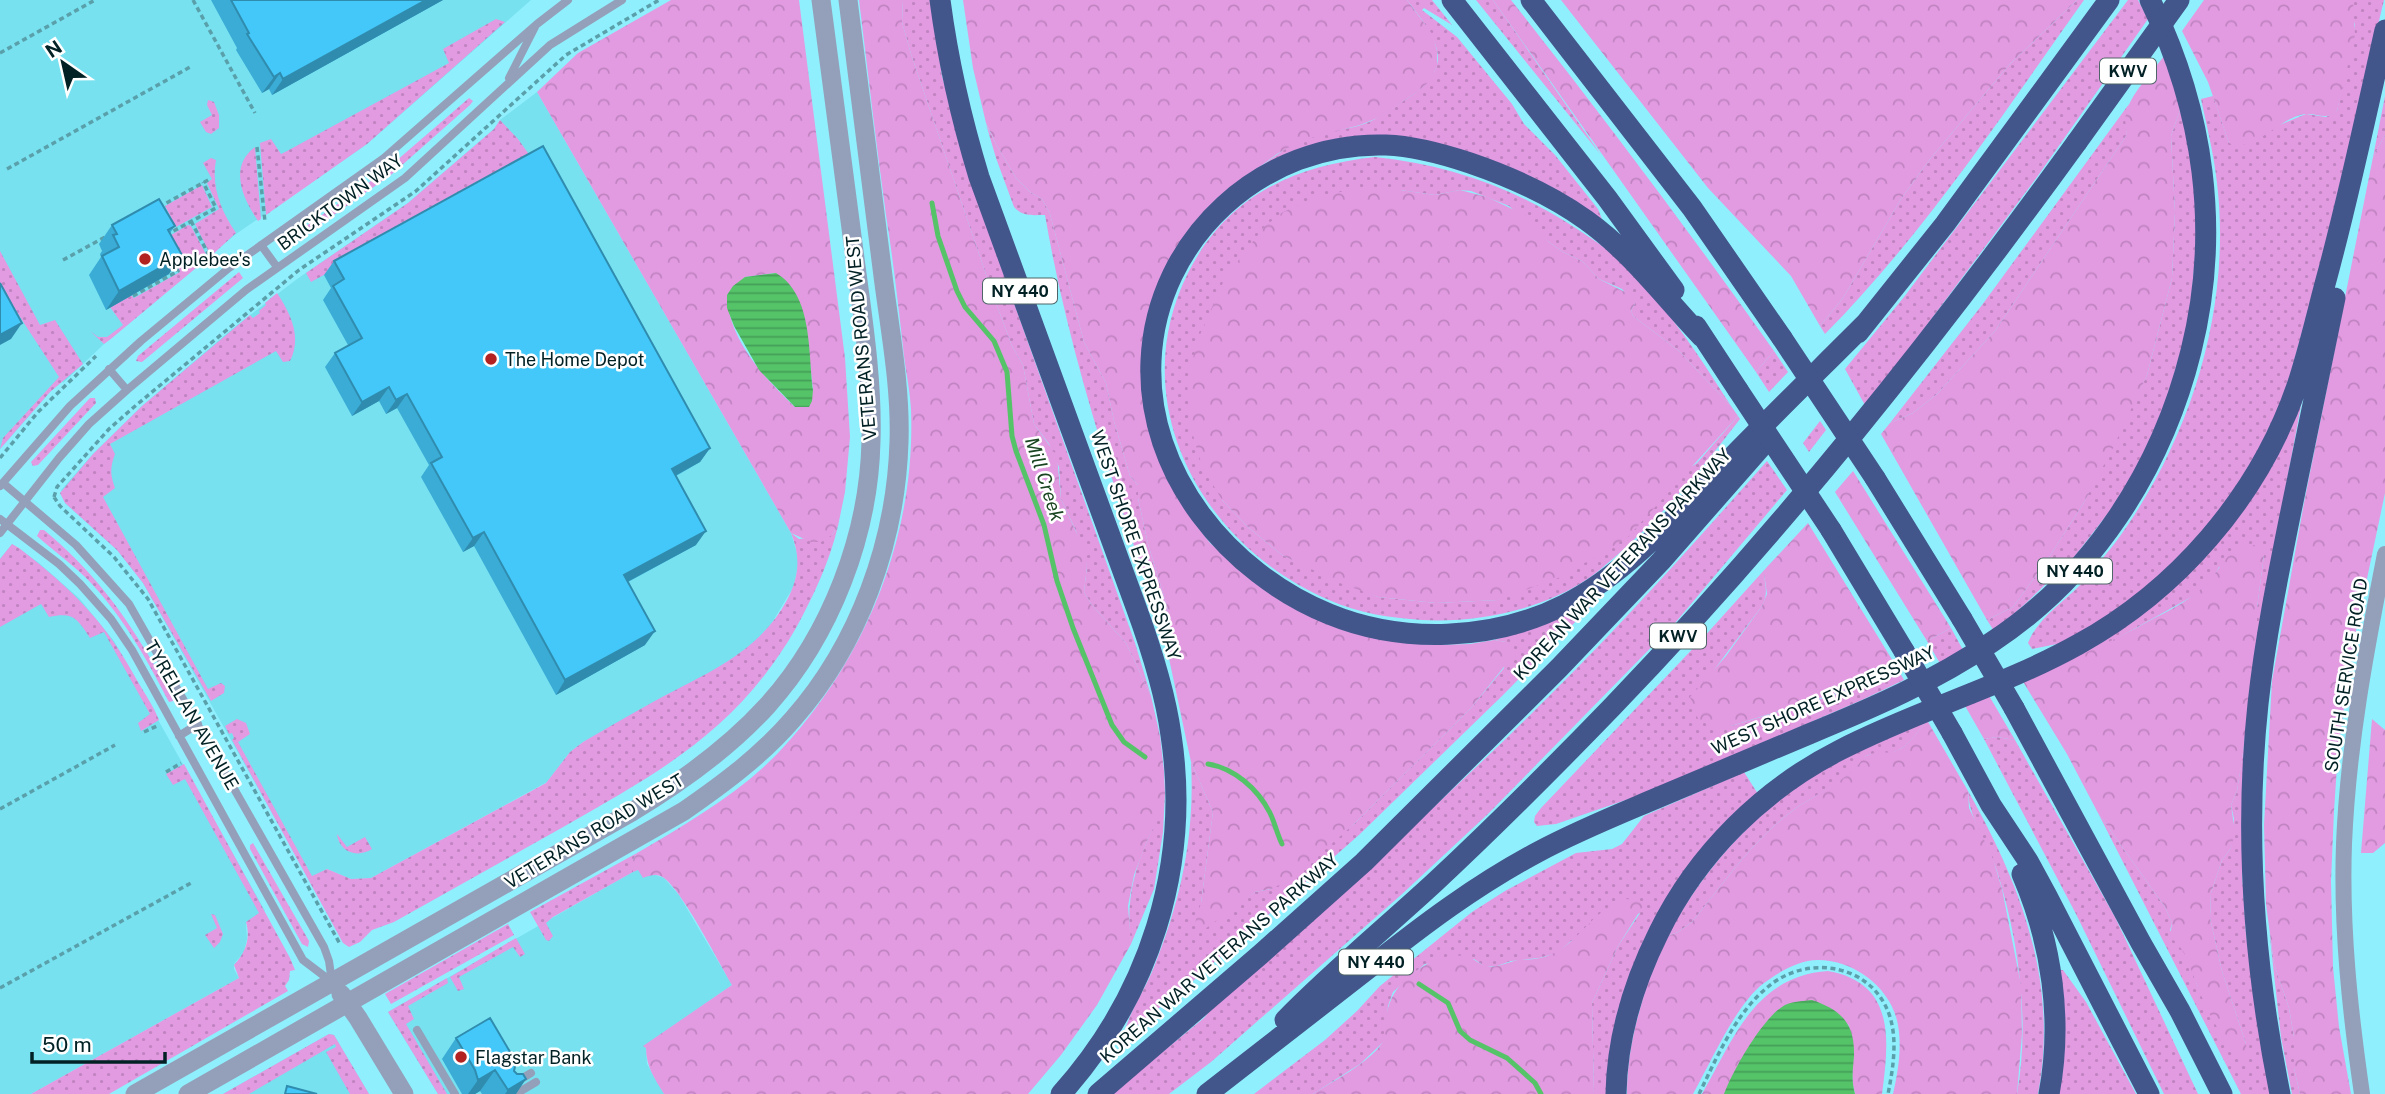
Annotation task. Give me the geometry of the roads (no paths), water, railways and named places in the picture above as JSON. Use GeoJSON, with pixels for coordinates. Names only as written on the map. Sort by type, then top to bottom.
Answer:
{"type":"FeatureCollection","features":[{"type":"Feature","properties":{"kind":"highway","name":"WEST SHORE EXPRESSWAY"},"geometry":{"type":"LineString","coordinates":[[940,0],[953,83],[976,167],[1136,607],[1163,694],[1172,736],[1175,831],[1172,862],[1158,926],[1137,981],[1122,1010],[1096,1052],[1061,1094]]}},
{"type":"Feature","properties":{"kind":"highway"},"geometry":{"type":"LineString","coordinates":[[1452,0],[1629,226],[1686,306],[1702,337],[1831,530],[1952,733],[1991,805],[2034,872],[2150,1094]]}},
{"type":"Feature","properties":{"kind":"highway"},"geometry":{"type":"LineString","coordinates":[[1531,0],[1684,198],[1875,478],[2014,708],[2180,1010],[2222,1094]]}},
{"type":"Feature","properties":{"kind":"highway","name":"KOREAN WAR VETERANS PARKWAY"},"geometry":{"type":"LineString","coordinates":[[1098,1094],[1321,902],[1559,668],[1707,509],[1866,323],[1945,224],[2109,0]]}},
{"type":"Feature","properties":{"kind":"highway","name":"WEST SHORE EXPRESSWAY"},"geometry":{"type":"LineString","coordinates":[[1207,1094],[1427,921],[1500,873],[1588,827],[1855,715],[1946,671],[1996,640],[2029,615],[2059,588],[2097,546],[2143,477],[2177,402],[2196,331],[2205,280],[2206,211],[2197,135],[2173,52],[2150,0]]}},
{"type":"Feature","properties":{"kind":"highway","name":"KWV"},"geometry":{"type":"LineString","coordinates":[[1224,1081],[1315,989],[1434,883],[1613,706],[1795,506],[1876,409],[1954,309],[2179,0]]}},
{"type":"Feature","properties":{"kind":"highway"},"geometry":{"type":"LineString","coordinates":[[1616,1094],[1617,1065],[1624,1029],[1637,984],[1655,940],[1687,884],[1713,850],[1745,817],[1780,786],[1839,750],[2040,664],[2098,633],[2134,609],[2165,583],[2221,524],[2259,468],[2288,408],[2303,366],[2349,195],[2385,30]]}},
{"type":"Feature","properties":{"kind":"highway"},"geometry":{"type":"LineString","coordinates":[[1702,337],[1609,239],[1585,220],[1535,190],[1482,168],[1422,150],[1387,145],[1339,148],[1297,160],[1255,180],[1220,207],[1192,241],[1170,280],[1156,320],[1150,362],[1153,402],[1162,443],[1193,504],[1236,554],[1271,583],[1316,609],[1366,626],[1421,634],[1469,633],[1514,624],[1558,609],[1609,578],[1657,534],[1866,323]]}},
{"type":"Feature","properties":{"kind":"highway"},"geometry":{"type":"LineString","coordinates":[[2280,1094],[2266,1017],[2254,905],[2252,782],[2258,705],[2278,574],[2341,265],[2349,195]]}},
{"type":"Feature","properties":{"kind":"highway"},"geometry":{"type":"LineString","coordinates":[[1991,805],[2031,895],[2047,953],[2055,1016],[2054,1058],[2049,1094]]}},
{"type":"Feature","properties":{"kind":"highway"},"geometry":{"type":"LineString","coordinates":[[2141,943],[2171,1016],[2208,1094]]}},
{"type":"Feature","properties":{"kind":"street","name":"VETERANS ROAD WEST"},"geometry":{"type":"LineString","coordinates":[[135,1094],[674,786],[722,749],[768,704],[787,680],[822,624],[848,566],[865,504],[870,462],[871,407],[821,0]]}},
{"type":"Feature","properties":{"kind":"street","name":"VETERANS ROAD WEST"},"geometry":{"type":"LineString","coordinates":[[188,1094],[684,811],[741,770],[768,746],[799,711],[832,665],[863,605],[885,540],[897,475],[898,403],[848,0]]}},
{"type":"Feature","properties":{"kind":"street","name":"SOUTH SERVICE ROAD"},"geometry":{"type":"LineString","coordinates":[[2362,1094],[2347,982],[2344,845],[2355,720],[2385,554]]}},
{"type":"Feature","properties":{"kind":"street"},"geometry":{"type":"LineString","coordinates":[[630,813],[643,836]]}},
{"type":"Feature","properties":{"kind":"street"},"geometry":{"type":"LineString","coordinates":[[514,908],[516,891],[524,882],[582,840]]}},
{"type":"Feature","properties":{"kind":"street","name":"TYRELLAN AVENUE"},"geometry":{"type":"LineString","coordinates":[[332,982],[348,1003],[404,1094]]}},
{"type":"Feature","properties":{"kind":"lane","name":"BRICKTOWN WAY"},"geometry":{"type":"LineString","coordinates":[[2,485],[62,414],[109,369],[196,294],[384,158],[568,0]]}},
{"type":"Feature","properties":{"kind":"lane","name":"BRICKTOWN WAY"},"geometry":{"type":"LineString","coordinates":[[0,533],[4,522],[26,500],[59,458],[127,390],[276,267],[405,178],[550,44],[622,0]]}},
{"type":"Feature","properties":{"kind":"lane"},"geometry":{"type":"LineString","coordinates":[[506,84],[537,24]]}},
{"type":"Feature","properties":{"kind":"lane"},"geometry":{"type":"LineString","coordinates":[[261,245],[276,267]]}},
{"type":"Feature","properties":{"kind":"lane"},"geometry":{"type":"LineString","coordinates":[[109,369],[127,390]]}},
{"type":"Feature","properties":{"kind":"lane","name":"TYRELLAN AVENUE"},"geometry":{"type":"LineString","coordinates":[[2,485],[26,500],[76,545],[123,595],[324,947],[332,982]]}},
{"type":"Feature","properties":{"kind":"lane","name":"TYRELLAN AVENUE"},"geometry":{"type":"LineString","coordinates":[[4,522],[59,564],[111,619],[132,650],[303,960],[332,982]]}},
{"type":"Feature","properties":{"kind":"lane"},"geometry":{"type":"LineString","coordinates":[[179,736],[198,724]]}},
{"type":"Feature","properties":{"kind":"lane"},"geometry":{"type":"LineString","coordinates":[[417,1030],[455,1094]]}},
{"type":"Feature","properties":{"kind":"lane"},"geometry":{"type":"LineString","coordinates":[[505,1089],[531,1073]]}},
{"type":"Feature","properties":{"kind":"lane"},"geometry":{"type":"LineString","coordinates":[[516,1094],[536,1082]]}},
{"type":"Feature","properties":{"kind":"waterway","name":"Mill Creek"},"geometry":{"type":"LineString","coordinates":[[932,203],[938,236],[957,291],[965,307],[994,341],[1007,372],[1012,436],[1044,525],[1057,581],[1073,628],[1112,725],[1124,742],[1145,757]]}},
{"type":"Feature","properties":{"kind":"waterway","name":"Mill Creek"},"geometry":{"type":"LineString","coordinates":[[1208,764],[1227,770],[1252,788],[1270,813],[1282,844]]}},
{"type":"Feature","properties":{"kind":"waterway","name":"Mill Creek"},"geometry":{"type":"LineString","coordinates":[[1419,984],[1448,1003],[1460,1031],[1470,1040],[1507,1058],[1535,1083],[1541,1094]]}},
{"type":"Feature","properties":{"kind":"place","name":"Applebee's"},"geometry":{"type":"Point","coordinates":[145,259]}},
{"type":"Feature","properties":{"kind":"place","name":"The Home Depot"},"geometry":{"type":"Point","coordinates":[491,359]}},
{"type":"Feature","properties":{"kind":"place","name":"Flagstar Bank"},"geometry":{"type":"Point","coordinates":[461,1057]}}]}
